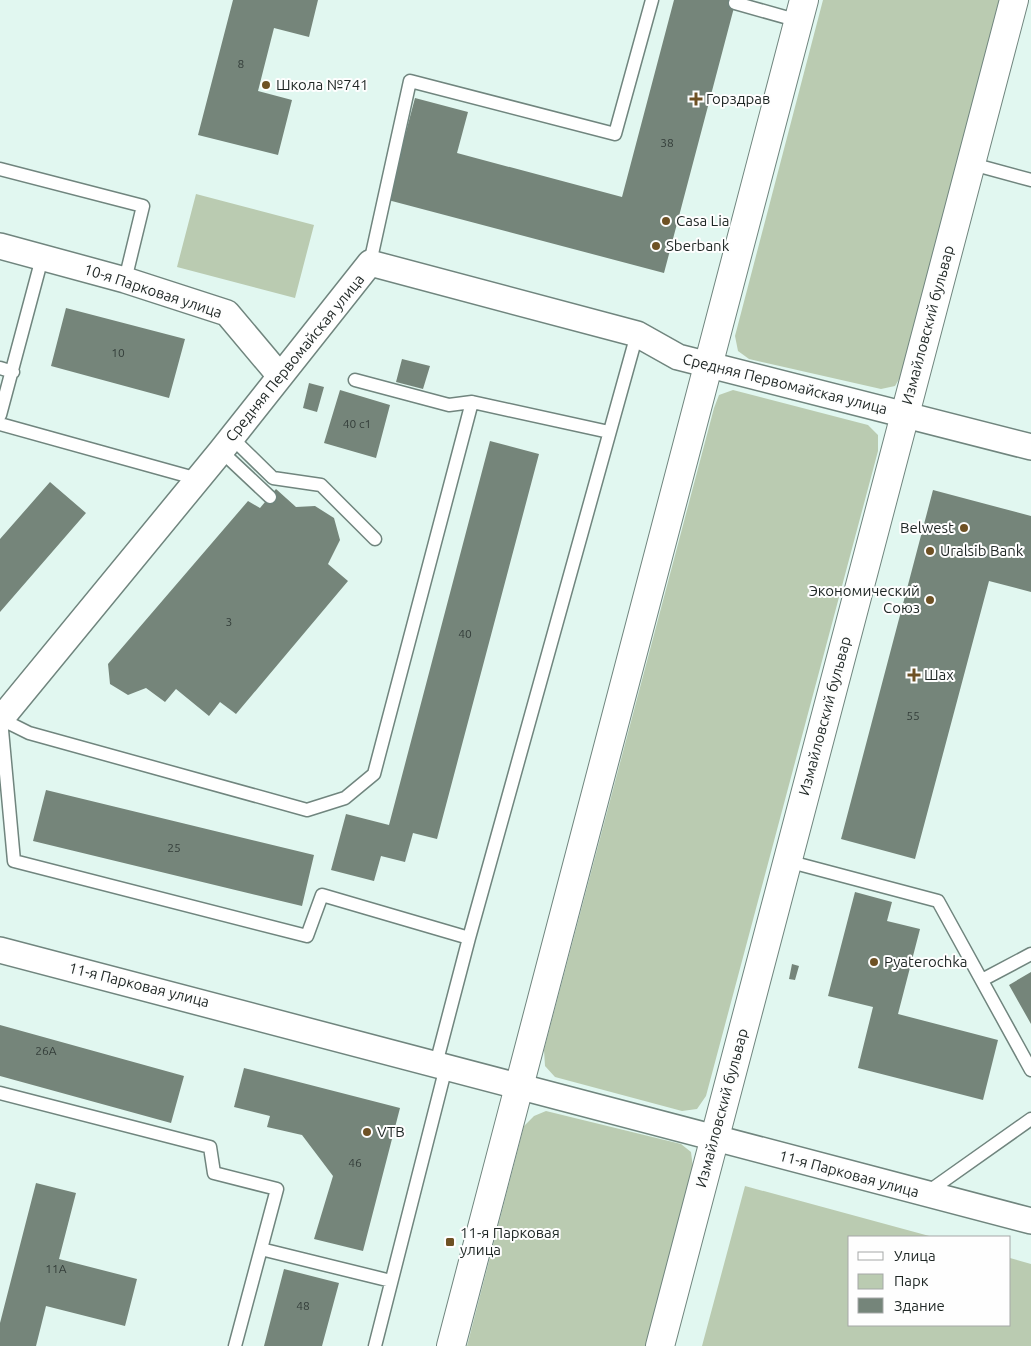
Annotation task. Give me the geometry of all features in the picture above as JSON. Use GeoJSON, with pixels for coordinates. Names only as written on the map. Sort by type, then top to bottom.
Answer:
{"type":"FeatureCollection","features":[{"type":"Feature","properties":{"kind":"street","name":"Измайловский бульвар"},"geometry":{"type":"LineString","coordinates":[[660,1346],[1014,0]]}},
{"type":"Feature","properties":{"kind":"street"},"geometry":{"type":"LineString","coordinates":[[451,1346],[802,11]]}},
{"type":"Feature","properties":{"kind":"street","name":"10-я Парковая улица"},"geometry":{"type":"LineString","coordinates":[[0,246],[125,280],[226,313],[280,376]]}},
{"type":"Feature","properties":{"kind":"street","name":"Средняя Первомайская улица"},"geometry":{"type":"LineString","coordinates":[[0,720],[198,479],[370,263],[637,334],[678,357],[904,414]]}},
{"type":"Feature","properties":{"kind":"street"},"geometry":{"type":"LineString","coordinates":[[904,414],[1031,447]]}},
{"type":"Feature","properties":{"kind":"street","name":"11-я Парковая улица"},"geometry":{"type":"LineString","coordinates":[[0,950],[1031,1221]]}},
{"type":"Feature","properties":{"kind":"lane"},"geometry":{"type":"LineString","coordinates":[[370,263],[410,81],[615,134],[652,0]]}},
{"type":"Feature","properties":{"kind":"lane"},"geometry":{"type":"LineString","coordinates":[[735,4],[802,11]]}},
{"type":"Feature","properties":{"kind":"lane"},"geometry":{"type":"LineString","coordinates":[[972,164],[1031,180]]}},
{"type":"Feature","properties":{"kind":"lane"},"geometry":{"type":"LineString","coordinates":[[0,169],[143,206],[125,280]]}},
{"type":"Feature","properties":{"kind":"lane"},"geometry":{"type":"LineString","coordinates":[[0,416],[42,258]]}},
{"type":"Feature","properties":{"kind":"lane"},"geometry":{"type":"LineString","coordinates":[[374,1346],[391,1281],[469,938],[637,334]]}},
{"type":"Feature","properties":{"kind":"lane"},"geometry":{"type":"LineString","coordinates":[[0,368],[13,372]]}},
{"type":"Feature","properties":{"kind":"lane"},"geometry":{"type":"LineString","coordinates":[[355,380],[448,405],[472,402],[609,432]]}},
{"type":"Feature","properties":{"kind":"lane"},"geometry":{"type":"LineString","coordinates":[[0,720],[28,733],[307,810],[345,798],[374,774],[472,402]]}},
{"type":"Feature","properties":{"kind":"lane"},"geometry":{"type":"LineString","coordinates":[[0,424],[198,479]]}},
{"type":"Feature","properties":{"kind":"lane"},"geometry":{"type":"LineString","coordinates":[[226,444],[270,497]]}},
{"type":"Feature","properties":{"kind":"lane"},"geometry":{"type":"LineString","coordinates":[[226,444],[273,478],[321,485],[375,539]]}},
{"type":"Feature","properties":{"kind":"lane"},"geometry":{"type":"LineString","coordinates":[[0,720],[14,860],[307,936],[322,895],[469,938]]}},
{"type":"Feature","properties":{"kind":"lane"},"geometry":{"type":"LineString","coordinates":[[788,861],[938,901],[1031,1070]]}},
{"type":"Feature","properties":{"kind":"lane"},"geometry":{"type":"LineString","coordinates":[[982,980],[1031,954]]}},
{"type":"Feature","properties":{"kind":"lane"},"geometry":{"type":"LineString","coordinates":[[0,1093],[210,1147],[214,1173],[277,1189],[235,1346]]}},
{"type":"Feature","properties":{"kind":"lane"},"geometry":{"type":"LineString","coordinates":[[925,1194],[1031,1118]]}},
{"type":"Feature","properties":{"kind":"lane"},"geometry":{"type":"LineString","coordinates":[[261,1249],[391,1281]]}},
{"type":"Feature","properties":{"kind":"green space"},"geometry":{"type":"Polygon","coordinates":[[[823,0],[999,0],[902,374],[895,386],[881,389],[749,359],[738,351],[735,336],[823,0]]]}},
{"type":"Feature","properties":{"kind":"green space"},"geometry":{"type":"Polygon","coordinates":[[[196,194],[314,225],[295,298],[177,267],[196,194]]]}},
{"type":"Feature","properties":{"kind":"green space"},"geometry":{"type":"Polygon","coordinates":[[[733,390],[868,425],[878,435],[878,451],[706,1096],[697,1109],[682,1111],[555,1077],[545,1066],[544,1050],[714,408],[719,395],[733,390]]]}},
{"type":"Feature","properties":{"kind":"green space"},"geometry":{"type":"Polygon","coordinates":[[[546,1111],[681,1144],[691,1152],[693,1168],[646,1346],[467,1346],[524,1126],[534,1116],[546,1111]]]}},
{"type":"Feature","properties":{"kind":"green space"},"geometry":{"type":"Polygon","coordinates":[[[745,1186],[929,1236],[848,1236],[848,1326],[1011,1326],[1011,1258],[1031,1264],[1031,1346],[702,1346],[745,1186]]]}},
{"type":"Feature","properties":{"kind":"building"},"geometry":{"type":"Polygon","coordinates":[[[233,0],[318,0],[309,37],[274,28],[258,91],[292,100],[278,155],[198,135],[233,0]]]}},
{"type":"Feature","properties":{"kind":"building"},"geometry":{"type":"Polygon","coordinates":[[[674,0],[736,0],[664,273],[388,200],[415,98],[468,112],[457,153],[622,197],[674,0]]]}},
{"type":"Feature","properties":{"kind":"building"},"geometry":{"type":"Polygon","coordinates":[[[66,308],[185,339],[169,398],[51,366],[66,308]]]}},
{"type":"Feature","properties":{"kind":"building"},"geometry":{"type":"Polygon","coordinates":[[[402,359],[430,366],[423,389],[396,382],[402,359]]]}},
{"type":"Feature","properties":{"kind":"building"},"geometry":{"type":"Polygon","coordinates":[[[309,383],[324,387],[317,412],[303,408],[309,383]]]}},
{"type":"Feature","properties":{"kind":"building"},"geometry":{"type":"Polygon","coordinates":[[[340,390],[390,405],[376,458],[324,443],[340,390]]]}},
{"type":"Feature","properties":{"kind":"building"},"geometry":{"type":"Polygon","coordinates":[[[490,441],[539,454],[437,839],[413,833],[405,862],[381,856],[374,881],[331,870],[346,814],[389,825],[490,441]]]}},
{"type":"Feature","properties":{"kind":"building"},"geometry":{"type":"Polygon","coordinates":[[[50,482],[86,513],[0,612],[0,539],[50,482]]]}},
{"type":"Feature","properties":{"kind":"building"},"geometry":{"type":"Polygon","coordinates":[[[276,489],[296,507],[315,506],[334,518],[340,540],[328,564],[348,581],[236,714],[220,702],[209,716],[176,689],[165,702],[146,688],[128,695],[110,684],[108,664],[248,501],[260,508],[276,489]]]}},
{"type":"Feature","properties":{"kind":"building"},"geometry":{"type":"Polygon","coordinates":[[[933,490],[1031,516],[1031,592],[989,581],[915,859],[841,839],[933,490]]]}},
{"type":"Feature","properties":{"kind":"building"},"geometry":{"type":"Polygon","coordinates":[[[46,790],[314,855],[302,906],[33,841],[46,790]]]}},
{"type":"Feature","properties":{"kind":"building"},"geometry":{"type":"Polygon","coordinates":[[[855,892],[892,902],[887,921],[920,929],[898,1014],[998,1040],[983,1100],[858,1068],[873,1007],[828,996],[855,892]]]}},
{"type":"Feature","properties":{"kind":"building"},"geometry":{"type":"Polygon","coordinates":[[[792,964],[799,966],[795,980],[789,979],[792,964]]]}},
{"type":"Feature","properties":{"kind":"building"},"geometry":{"type":"Polygon","coordinates":[[[1031,972],[1031,1024],[1009,985],[1031,972]]]}},
{"type":"Feature","properties":{"kind":"building"},"geometry":{"type":"Polygon","coordinates":[[[0,1025],[184,1076],[171,1123],[0,1076],[0,1025]]]}},
{"type":"Feature","properties":{"kind":"building"},"geometry":{"type":"Polygon","coordinates":[[[244,1068],[400,1108],[363,1251],[314,1239],[333,1176],[302,1135],[267,1127],[270,1116],[234,1107],[244,1068]]]}},
{"type":"Feature","properties":{"kind":"building"},"geometry":{"type":"Polygon","coordinates":[[[36,1183],[76,1193],[59,1259],[137,1279],[125,1326],[46,1306],[36,1346],[0,1346],[0,1323],[36,1183]]]}},
{"type":"Feature","properties":{"kind":"building"},"geometry":{"type":"Polygon","coordinates":[[[284,1269],[339,1283],[322,1346],[264,1346],[284,1269]]]}},
{"type":"Feature","properties":{"kind":"place","name":"Школа №741"},"geometry":{"type":"Point","coordinates":[266,85]}},
{"type":"Feature","properties":{"kind":"place","name":"Горздрав"},"geometry":{"type":"Point","coordinates":[696,99]}},
{"type":"Feature","properties":{"kind":"place","name":"Casa Lia"},"geometry":{"type":"Point","coordinates":[666,221]}},
{"type":"Feature","properties":{"kind":"place","name":"Sberbank"},"geometry":{"type":"Point","coordinates":[656,246]}},
{"type":"Feature","properties":{"kind":"place","name":"Belwest"},"geometry":{"type":"Point","coordinates":[964,528]}},
{"type":"Feature","properties":{"kind":"place","name":"Uralsib Bank"},"geometry":{"type":"Point","coordinates":[930,551]}},
{"type":"Feature","properties":{"kind":"place","name":"Экономический Союз"},"geometry":{"type":"Point","coordinates":[930,600]}},
{"type":"Feature","properties":{"kind":"place","name":"Шах"},"geometry":{"type":"Point","coordinates":[914,675]}},
{"type":"Feature","properties":{"kind":"place","name":"Pyaterochka"},"geometry":{"type":"Point","coordinates":[874,962]}},
{"type":"Feature","properties":{"kind":"place","name":"VTB"},"geometry":{"type":"Point","coordinates":[367,1132]}},
{"type":"Feature","properties":{"kind":"place","name":"11-я Парковая улица"},"geometry":{"type":"Point","coordinates":[450,1242]}}]}
